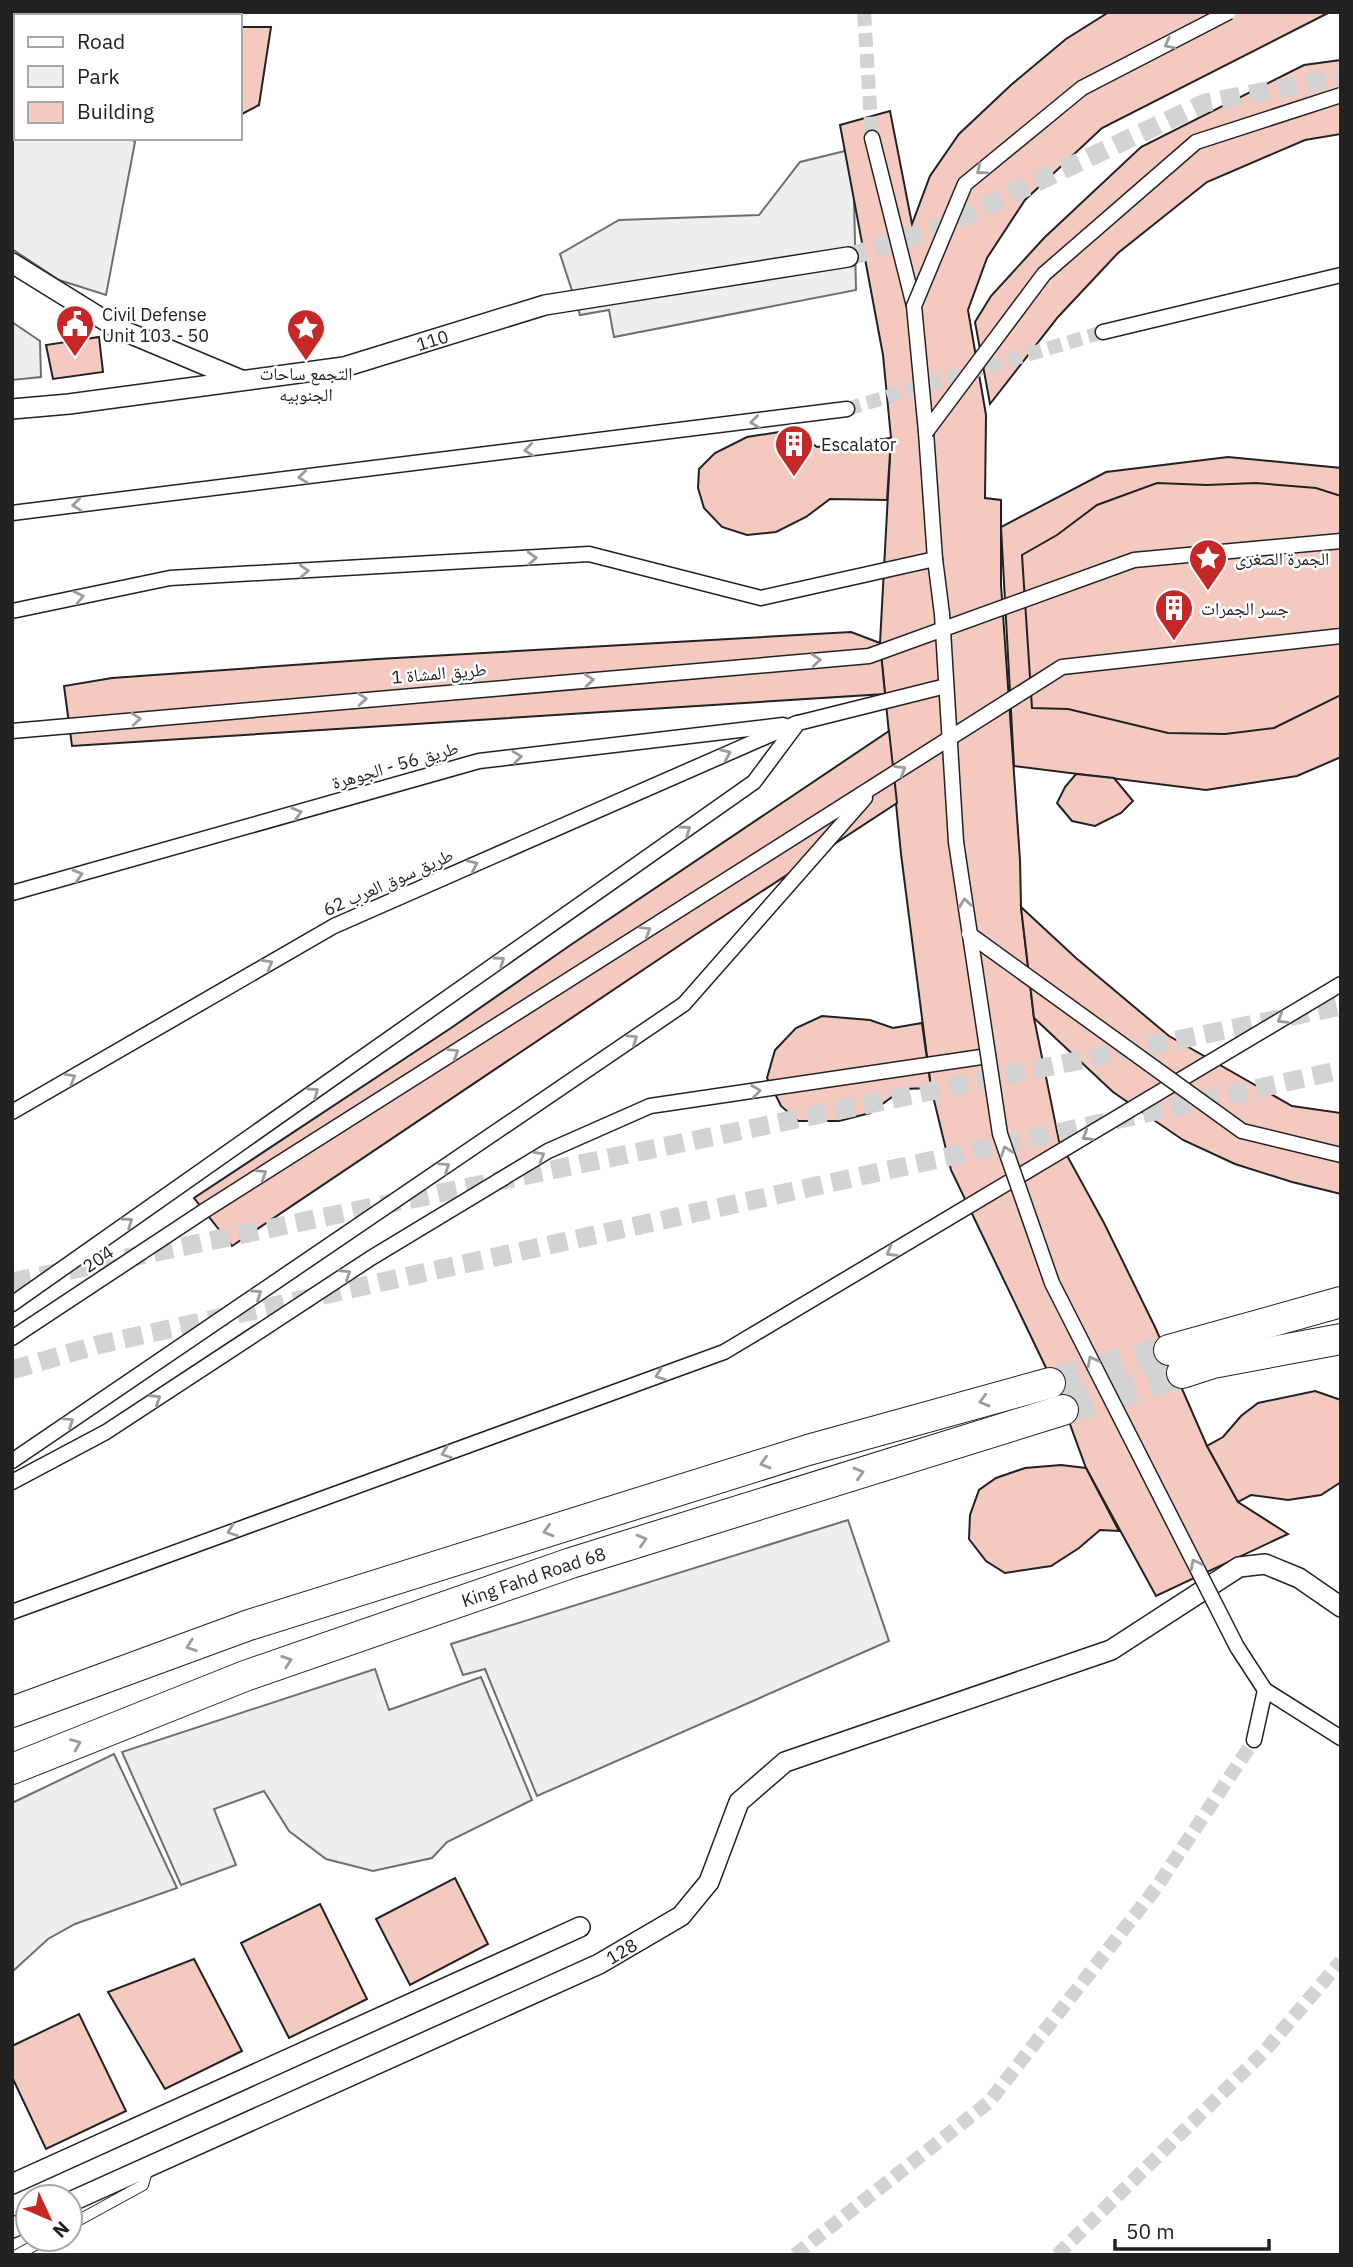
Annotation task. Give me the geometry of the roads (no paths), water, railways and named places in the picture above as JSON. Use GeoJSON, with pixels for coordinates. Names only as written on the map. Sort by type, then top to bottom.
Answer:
{"type":"FeatureCollection","features":[{"type":"Feature","properties":{"kind":"main road"},"geometry":{"type":"LineString","coordinates":[[1341,1302],[1176,1361],[1213,1363],[1341,1339]]}},
{"type":"Feature","properties":{"kind":"main road","name":"King Fahd Road 68"},"geometry":{"type":"LineString","coordinates":[[12,1712],[249,1625],[808,1450],[1050,1383]]}},
{"type":"Feature","properties":{"kind":"main road","name":"King Fahd Road 68"},"geometry":{"type":"LineString","coordinates":[[12,1769],[245,1676],[571,1563],[1063,1410]]}},
{"type":"Feature","properties":{"kind":"street"},"geometry":{"type":"LineString","coordinates":[[914,306],[965,184],[1082,88],[1229,12]]}},
{"type":"Feature","properties":{"kind":"street"},"geometry":{"type":"LineString","coordinates":[[926,432],[1044,274],[1196,142],[1341,95]]}},
{"type":"Feature","properties":{"kind":"street"},"geometry":{"type":"LineString","coordinates":[[872,138],[914,306],[942,614],[956,842],[1000,1134],[1052,1283],[1237,1647],[1265,1690],[1341,1738]]}},
{"type":"Feature","properties":{"kind":"street","name":"110"},"geometry":{"type":"LineString","coordinates":[[12,409],[69,404],[344,366],[545,305],[848,257]]}},
{"type":"Feature","properties":{"kind":"street"},"geometry":{"type":"LineString","coordinates":[[12,263],[117,328],[242,381]]}},
{"type":"Feature","properties":{"kind":"street"},"geometry":{"type":"LineString","coordinates":[[1103,332],[1341,275]]}},
{"type":"Feature","properties":{"kind":"street"},"geometry":{"type":"LineString","coordinates":[[12,513],[846,410]]}},
{"type":"Feature","properties":{"kind":"street","name":"طريق المشاة 1"},"geometry":{"type":"LineString","coordinates":[[12,731],[869,656],[1135,560],[1341,541]]}},
{"type":"Feature","properties":{"kind":"street"},"geometry":{"type":"LineString","coordinates":[[12,611],[170,578],[589,554],[761,598],[935,559]]}},
{"type":"Feature","properties":{"kind":"street","name":"204"},"geometry":{"type":"LineString","coordinates":[[12,1338],[204,1211],[1062,667],[1341,636]]}},
{"type":"Feature","properties":{"kind":"street"},"geometry":{"type":"LineString","coordinates":[[12,1304],[754,782],[798,723],[946,686]]}},
{"type":"Feature","properties":{"kind":"street","name":"طريق 56 - الجوهرة"},"geometry":{"type":"LineString","coordinates":[[12,893],[479,761],[798,723]]}},
{"type":"Feature","properties":{"kind":"street","name":"طريق سوق العرب 62"},"geometry":{"type":"LineString","coordinates":[[12,1112],[334,926],[798,723]]}},
{"type":"Feature","properties":{"kind":"street"},"geometry":{"type":"LineString","coordinates":[[12,1461],[684,1004],[877,785]]}},
{"type":"Feature","properties":{"kind":"street"},"geometry":{"type":"LineString","coordinates":[[969,934],[1242,1131],[1341,1155]]}},
{"type":"Feature","properties":{"kind":"street"},"geometry":{"type":"LineString","coordinates":[[12,1612],[724,1352],[1341,984]]}},
{"type":"Feature","properties":{"kind":"street"},"geometry":{"type":"LineString","coordinates":[[12,1482],[106,1432],[371,1258],[548,1151],[650,1106],[988,1056]]}},
{"type":"Feature","properties":{"kind":"street","name":"128"},"geometry":{"type":"LineString","coordinates":[[84,2197],[598,1964],[681,1916],[709,1882],[738,1802],[785,1762],[1111,1650],[1239,1567],[1265,1564],[1299,1578],[1341,1607]]}},
{"type":"Feature","properties":{"kind":"street"},"geometry":{"type":"LineString","coordinates":[[1254,1740],[1265,1690]]}},
{"type":"Feature","properties":{"kind":"street"},"geometry":{"type":"LineString","coordinates":[[12,2184],[580,1927]]}},
{"type":"Feature","properties":{"kind":"lane"},"geometry":{"type":"LineString","coordinates":[[84,2217],[143,2185],[149,2167]]}},
{"type":"Feature","properties":{"kind":"tunnel"},"geometry":{"type":"LineString","coordinates":[[864,12],[872,138]]}},
{"type":"Feature","properties":{"kind":"tunnel"},"geometry":{"type":"LineString","coordinates":[[848,257],[939,228],[1205,103],[1341,77]]}},
{"type":"Feature","properties":{"kind":"tunnel"},"geometry":{"type":"LineString","coordinates":[[847,409],[1103,332]]}},
{"type":"Feature","properties":{"kind":"tunnel"},"geometry":{"type":"LineString","coordinates":[[12,1282],[1341,1006]]}},
{"type":"Feature","properties":{"kind":"tunnel"},"geometry":{"type":"LineString","coordinates":[[12,1370],[97,1345],[1341,1070]]}},
{"type":"Feature","properties":{"kind":"tunnel"},"geometry":{"type":"LineString","coordinates":[[1050,1383],[1169,1350]]}},
{"type":"Feature","properties":{"kind":"tunnel"},"geometry":{"type":"LineString","coordinates":[[1063,1410],[1182,1373]]}},
{"type":"Feature","properties":{"kind":"tunnel"},"geometry":{"type":"LineString","coordinates":[[795,2255],[989,2102],[1156,1888],[1254,1740]]}},
{"type":"Feature","properties":{"kind":"tunnel"},"geometry":{"type":"LineString","coordinates":[[1057,2255],[1263,2053],[1341,1961]]}},
{"type":"Feature","properties":{"kind":"place","name":"Civil Defense Unit 103 - 50"},"geometry":{"type":"Point","coordinates":[75,358]}},
{"type":"Feature","properties":{"kind":"place","name":"التجمع ساحات الجنوبيه"},"geometry":{"type":"Point","coordinates":[306,362]}},
{"type":"Feature","properties":{"kind":"place","name":"Escalator"},"geometry":{"type":"Point","coordinates":[794,478]}},
{"type":"Feature","properties":{"kind":"place","name":"الجمرة الصغرى"},"geometry":{"type":"Point","coordinates":[1208,592]}},
{"type":"Feature","properties":{"kind":"place","name":"جسر الجمرات"},"geometry":{"type":"Point","coordinates":[1174,642]}}]}
